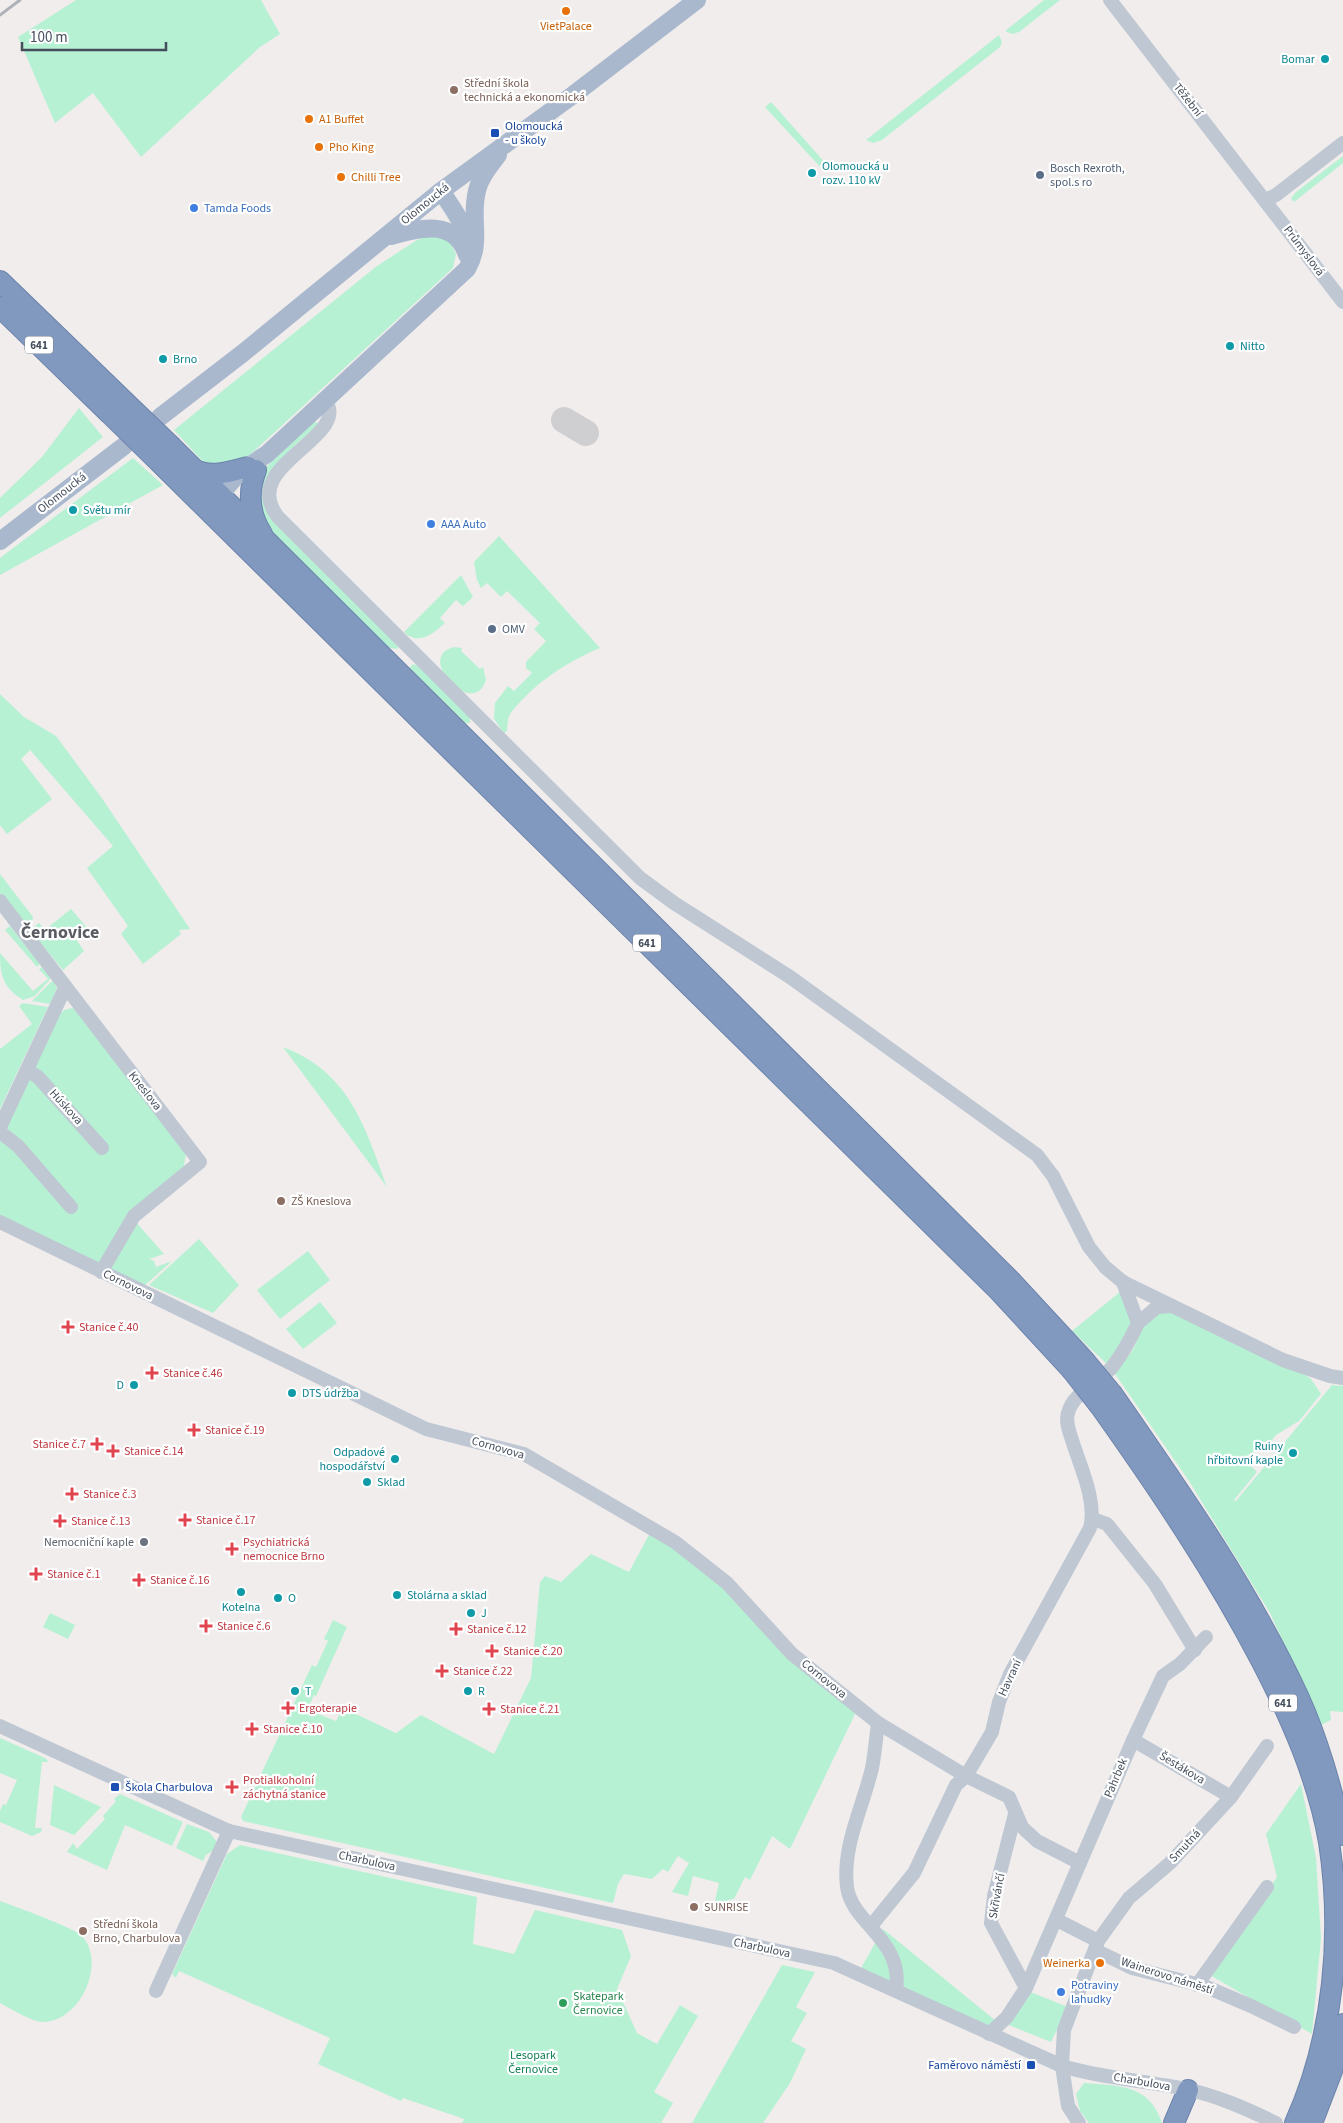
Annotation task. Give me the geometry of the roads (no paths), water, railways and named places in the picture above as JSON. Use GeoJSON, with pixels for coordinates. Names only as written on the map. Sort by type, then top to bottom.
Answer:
{"type":"FeatureCollection","features":[{"type":"Feature","properties":{"kind":"highway","name":"641"},"geometry":{"type":"LineString","coordinates":[[0,281],[116,407]]}},
{"type":"Feature","properties":{"kind":"highway","name":"641"},"geometry":{"type":"LineString","coordinates":[[0,307],[116,407],[164,453],[198,501],[992,1284],[1077,1364]]}},
{"type":"Feature","properties":{"kind":"highway","name":"641"},"geometry":{"type":"LineString","coordinates":[[164,453],[193,469],[269,547],[1003,1273],[1184,1497],[1248,1600],[1299,1699],[1324,1765],[1343,1835]]}},
{"type":"Feature","properties":{"kind":"highway"},"geometry":{"type":"LineString","coordinates":[[193,469],[202,472],[221,473],[257,464],[251,489],[252,512],[269,547]]}},
{"type":"Feature","properties":{"kind":"highway","name":"641"},"geometry":{"type":"LineString","coordinates":[[1107,1401],[1230,1601],[1285,1706],[1309,1768],[1329,1841],[1334,1878],[1336,1934],[1333,1983],[1326,2028],[1312,2079],[1306,2119]]}},
{"type":"Feature","properties":{"kind":"highway","name":"641"},"geometry":{"type":"LineString","coordinates":[[1306,2119],[1332,2071],[1343,2024]]}},
{"type":"Feature","properties":{"kind":"highway"},"geometry":{"type":"LineString","coordinates":[[1174,2123],[1188,2090]]}},
{"type":"Feature","properties":{"kind":"main road","name":"Olomoucká"},"geometry":{"type":"LineString","coordinates":[[160,417],[441,191],[573,95],[697,0]]}},
{"type":"Feature","properties":{"kind":"main road"},"geometry":{"type":"LineString","coordinates":[[198,501],[210,501],[234,494],[257,464],[456,282],[467,269],[476,248],[475,207],[478,188],[486,172],[508,141]]}},
{"type":"Feature","properties":{"kind":"main road"},"geometry":{"type":"LineString","coordinates":[[441,191],[465,232],[468,257],[464,269],[456,282]]}},
{"type":"Feature","properties":{"kind":"main road"},"geometry":{"type":"LineString","coordinates":[[384,238],[418,229],[439,228],[461,243],[468,257]]}},
{"type":"Feature","properties":{"kind":"main road","name":"Olomoucká"},"geometry":{"type":"LineString","coordinates":[[0,541],[124,446]]}},
{"type":"Feature","properties":{"kind":"main road"},"geometry":{"type":"LineString","coordinates":[[219,521],[221,498]]}},
{"type":"Feature","properties":{"kind":"street","name":"Těžební"},"geometry":{"type":"LineString","coordinates":[[1110,0],[1265,200]]}},
{"type":"Feature","properties":{"kind":"street"},"geometry":{"type":"LineString","coordinates":[[1265,200],[1276,195],[1343,143]]}},
{"type":"Feature","properties":{"kind":"street","name":"Průmyslová"},"geometry":{"type":"LineString","coordinates":[[1265,200],[1343,302]]}},
{"type":"Feature","properties":{"kind":"street"},"geometry":{"type":"LineString","coordinates":[[325,400],[330,413],[327,423],[284,466],[273,481],[271,501],[274,511],[645,883],[775,966],[1037,1155],[1053,1176],[1088,1247],[1105,1267],[1123,1282],[1283,1360],[1330,1376],[1343,1378]]}},
{"type":"Feature","properties":{"kind":"street","name":"Kneslova"},"geometry":{"type":"LineString","coordinates":[[0,901],[200,1162],[134,1216],[101,1272]]}},
{"type":"Feature","properties":{"kind":"street"},"geometry":{"type":"LineString","coordinates":[[0,1127],[65,988]]}},
{"type":"Feature","properties":{"kind":"street","name":"Húskova"},"geometry":{"type":"LineString","coordinates":[[27,1070],[38,1077],[102,1148]]}},
{"type":"Feature","properties":{"kind":"street"},"geometry":{"type":"LineString","coordinates":[[0,1132],[18,1146],[71,1207]]}},
{"type":"Feature","properties":{"kind":"street","name":"Cornovova"},"geometry":{"type":"LineString","coordinates":[[0,1222],[426,1429],[524,1454],[639,1520],[675,1542],[727,1583],[792,1654],[878,1723],[966,1776],[1009,1797],[1015,1814]]}},
{"type":"Feature","properties":{"kind":"street"},"geometry":{"type":"LineString","coordinates":[[1123,1282],[1138,1323]]}},
{"type":"Feature","properties":{"kind":"street"},"geometry":{"type":"LineString","coordinates":[[1172,1306],[1157,1307],[1138,1323],[1113,1366],[1073,1401],[1067,1414],[1069,1431],[1089,1493],[1093,1519],[1107,1524],[1155,1584],[1195,1650]]}},
{"type":"Feature","properties":{"kind":"street","name":"Havraní"},"geometry":{"type":"LineString","coordinates":[[871,1926],[914,1873],[956,1785],[966,1776],[992,1732],[999,1702],[1010,1674],[1069,1570],[1093,1519]]}},
{"type":"Feature","properties":{"kind":"street","name":"Pahrbek"},"geometry":{"type":"LineString","coordinates":[[1057,1920],[1133,1740],[1163,1676],[1195,1650],[1206,1637]]}},
{"type":"Feature","properties":{"kind":"street"},"geometry":{"type":"LineString","coordinates":[[878,1723],[872,1768],[850,1842],[846,1870],[847,1889],[856,1906],[891,1954],[896,1970],[896,1990]]}},
{"type":"Feature","properties":{"kind":"street","name":"Charbulova"},"geometry":{"type":"LineString","coordinates":[[0,1726],[229,1830],[834,1963],[1062,2066],[1081,2072],[1188,2090],[1234,2102],[1276,2123]]}},
{"type":"Feature","properties":{"kind":"street","name":"Šestákova"},"geometry":{"type":"LineString","coordinates":[[1133,1740],[1230,1797]]}},
{"type":"Feature","properties":{"kind":"street","name":"Smutná"},"geometry":{"type":"LineString","coordinates":[[1097,1946],[1128,1898],[1170,1863],[1230,1797],[1267,1746]]}},
{"type":"Feature","properties":{"kind":"street"},"geometry":{"type":"LineString","coordinates":[[1015,1814],[1022,1827],[1038,1841],[1080,1863]]}},
{"type":"Feature","properties":{"kind":"street","name":"Skřivánčí"},"geometry":{"type":"LineString","coordinates":[[1015,1814],[994,1896],[991,1923],[1026,1988]]}},
{"type":"Feature","properties":{"kind":"street"},"geometry":{"type":"LineString","coordinates":[[156,1991],[229,1830]]}},
{"type":"Feature","properties":{"kind":"street"},"geometry":{"type":"LineString","coordinates":[[1197,1985],[1267,1887]]}},
{"type":"Feature","properties":{"kind":"street"},"geometry":{"type":"LineString","coordinates":[[990,2034],[1007,2017],[1026,1988],[1057,1920]]}},
{"type":"Feature","properties":{"kind":"street","name":"Wainerovo náměstí"},"geometry":{"type":"LineString","coordinates":[[1057,1920],[1132,1968],[1197,1985],[1252,2006],[1294,2028]]}},
{"type":"Feature","properties":{"kind":"street"},"geometry":{"type":"LineString","coordinates":[[1079,2123],[1068,2106],[1062,2066],[1064,2030],[1097,1946]]}},
{"type":"Feature","properties":{"kind":"railway"},"geometry":{"type":"LineString","coordinates":[[0,15],[20,0]]}},
{"type":"Feature","properties":{"kind":"place","name":"VietPalace"},"geometry":{"type":"Point","coordinates":[566,11]}},
{"type":"Feature","properties":{"kind":"place","name":"Bomar"},"geometry":{"type":"Point","coordinates":[1325,59]}},
{"type":"Feature","properties":{"kind":"place","name":"Střední škola technická a ekonomická"},"geometry":{"type":"Point","coordinates":[454,90]}},
{"type":"Feature","properties":{"kind":"place","name":"A1 Buffet"},"geometry":{"type":"Point","coordinates":[309,119]}},
{"type":"Feature","properties":{"kind":"place","name":"Olomoucká - u školy"},"geometry":{"type":"Point","coordinates":[495,133]}},
{"type":"Feature","properties":{"kind":"place","name":"Pho King"},"geometry":{"type":"Point","coordinates":[319,147]}},
{"type":"Feature","properties":{"kind":"place","name":"Olomoucká u rozv. 110 kV"},"geometry":{"type":"Point","coordinates":[812,173]}},
{"type":"Feature","properties":{"kind":"place","name":"Bosch Rexroth, spol.s ro"},"geometry":{"type":"Point","coordinates":[1040,175]}},
{"type":"Feature","properties":{"kind":"place","name":"Chilli Tree"},"geometry":{"type":"Point","coordinates":[341,177]}},
{"type":"Feature","properties":{"kind":"place","name":"Tamda Foods"},"geometry":{"type":"Point","coordinates":[194,208]}},
{"type":"Feature","properties":{"kind":"place","name":"Nitto"},"geometry":{"type":"Point","coordinates":[1230,346]}},
{"type":"Feature","properties":{"kind":"place","name":"Brno"},"geometry":{"type":"Point","coordinates":[163,359]}},
{"type":"Feature","properties":{"kind":"place","name":"Světu mír"},"geometry":{"type":"Point","coordinates":[73,510]}},
{"type":"Feature","properties":{"kind":"place","name":"AAA Auto"},"geometry":{"type":"Point","coordinates":[431,524]}},
{"type":"Feature","properties":{"kind":"place","name":"OMV"},"geometry":{"type":"Point","coordinates":[492,629]}},
{"type":"Feature","properties":{"kind":"place","name":"ZŠ Kneslova"},"geometry":{"type":"Point","coordinates":[281,1201]}},
{"type":"Feature","properties":{"kind":"place","name":"Stanice č.40"},"geometry":{"type":"Point","coordinates":[68,1327]}},
{"type":"Feature","properties":{"kind":"place","name":"Stanice č.46"},"geometry":{"type":"Point","coordinates":[152,1373]}},
{"type":"Feature","properties":{"kind":"place","name":"D"},"geometry":{"type":"Point","coordinates":[134,1385]}},
{"type":"Feature","properties":{"kind":"place","name":"DTS údržba"},"geometry":{"type":"Point","coordinates":[292,1393]}},
{"type":"Feature","properties":{"kind":"place","name":"Stanice č.19"},"geometry":{"type":"Point","coordinates":[194,1430]}},
{"type":"Feature","properties":{"kind":"place","name":"Stanice č.7"},"geometry":{"type":"Point","coordinates":[97,1444]}},
{"type":"Feature","properties":{"kind":"place","name":"Stanice č.14"},"geometry":{"type":"Point","coordinates":[113,1451]}},
{"type":"Feature","properties":{"kind":"place","name":"Ruiny hřbitovní kaple"},"geometry":{"type":"Point","coordinates":[1293,1453]}},
{"type":"Feature","properties":{"kind":"place","name":"Odpadové hospodářství"},"geometry":{"type":"Point","coordinates":[395,1459]}},
{"type":"Feature","properties":{"kind":"place","name":"Sklad"},"geometry":{"type":"Point","coordinates":[367,1482]}},
{"type":"Feature","properties":{"kind":"place","name":"Stanice č.3"},"geometry":{"type":"Point","coordinates":[72,1494]}},
{"type":"Feature","properties":{"kind":"place","name":"Stanice č.17"},"geometry":{"type":"Point","coordinates":[185,1520]}},
{"type":"Feature","properties":{"kind":"place","name":"Stanice č.13"},"geometry":{"type":"Point","coordinates":[60,1521]}},
{"type":"Feature","properties":{"kind":"place","name":"Nemocniční kaple"},"geometry":{"type":"Point","coordinates":[144,1542]}},
{"type":"Feature","properties":{"kind":"place","name":"Psychiatrická nemocnice Brno"},"geometry":{"type":"Point","coordinates":[232,1549]}},
{"type":"Feature","properties":{"kind":"place","name":"Stanice č.1"},"geometry":{"type":"Point","coordinates":[36,1574]}},
{"type":"Feature","properties":{"kind":"place","name":"Stanice č.16"},"geometry":{"type":"Point","coordinates":[139,1580]}},
{"type":"Feature","properties":{"kind":"place","name":"Kotelna"},"geometry":{"type":"Point","coordinates":[241,1592]}},
{"type":"Feature","properties":{"kind":"place","name":"Stolárna a sklad"},"geometry":{"type":"Point","coordinates":[397,1595]}},
{"type":"Feature","properties":{"kind":"place","name":"O"},"geometry":{"type":"Point","coordinates":[278,1598]}},
{"type":"Feature","properties":{"kind":"place","name":"J"},"geometry":{"type":"Point","coordinates":[471,1613]}},
{"type":"Feature","properties":{"kind":"place","name":"Stanice č.6"},"geometry":{"type":"Point","coordinates":[206,1626]}},
{"type":"Feature","properties":{"kind":"place","name":"Stanice č.12"},"geometry":{"type":"Point","coordinates":[456,1629]}},
{"type":"Feature","properties":{"kind":"place","name":"Stanice č.20"},"geometry":{"type":"Point","coordinates":[492,1651]}},
{"type":"Feature","properties":{"kind":"place","name":"Stanice č.22"},"geometry":{"type":"Point","coordinates":[442,1671]}},
{"type":"Feature","properties":{"kind":"place","name":"T"},"geometry":{"type":"Point","coordinates":[295,1691]}},
{"type":"Feature","properties":{"kind":"place","name":"R"},"geometry":{"type":"Point","coordinates":[468,1691]}},
{"type":"Feature","properties":{"kind":"place","name":"Ergoterapie"},"geometry":{"type":"Point","coordinates":[288,1708]}},
{"type":"Feature","properties":{"kind":"place","name":"Stanice č.21"},"geometry":{"type":"Point","coordinates":[489,1709]}},
{"type":"Feature","properties":{"kind":"place","name":"Stanice č.10"},"geometry":{"type":"Point","coordinates":[252,1729]}},
{"type":"Feature","properties":{"kind":"place","name":"Škola Charbulova"},"geometry":{"type":"Point","coordinates":[115,1787]}},
{"type":"Feature","properties":{"kind":"place","name":"Protialkoholní záchytná stanice"},"geometry":{"type":"Point","coordinates":[232,1787]}},
{"type":"Feature","properties":{"kind":"place","name":"SUNRISE"},"geometry":{"type":"Point","coordinates":[694,1907]}},
{"type":"Feature","properties":{"kind":"place","name":"Střední škola Brno, Charbulova"},"geometry":{"type":"Point","coordinates":[83,1931]}},
{"type":"Feature","properties":{"kind":"place","name":"Weinerka"},"geometry":{"type":"Point","coordinates":[1100,1963]}},
{"type":"Feature","properties":{"kind":"place","name":"Potraviny lahudky"},"geometry":{"type":"Point","coordinates":[1061,1992]}},
{"type":"Feature","properties":{"kind":"place","name":"Skatepark Černovice"},"geometry":{"type":"Point","coordinates":[563,2003]}},
{"type":"Feature","properties":{"kind":"place","name":"Faměrovo náměstí"},"geometry":{"type":"Point","coordinates":[1031,2065]}},
{"type":"Feature","properties":{"kind":"district","name":"Černovice"},"geometry":{"type":"Point","coordinates":[60,932]}},
{"type":"Feature","properties":{"kind":"park label","name":"Lesopark Černovice"},"geometry":{"type":"Point","coordinates":[533,2062]}}]}
